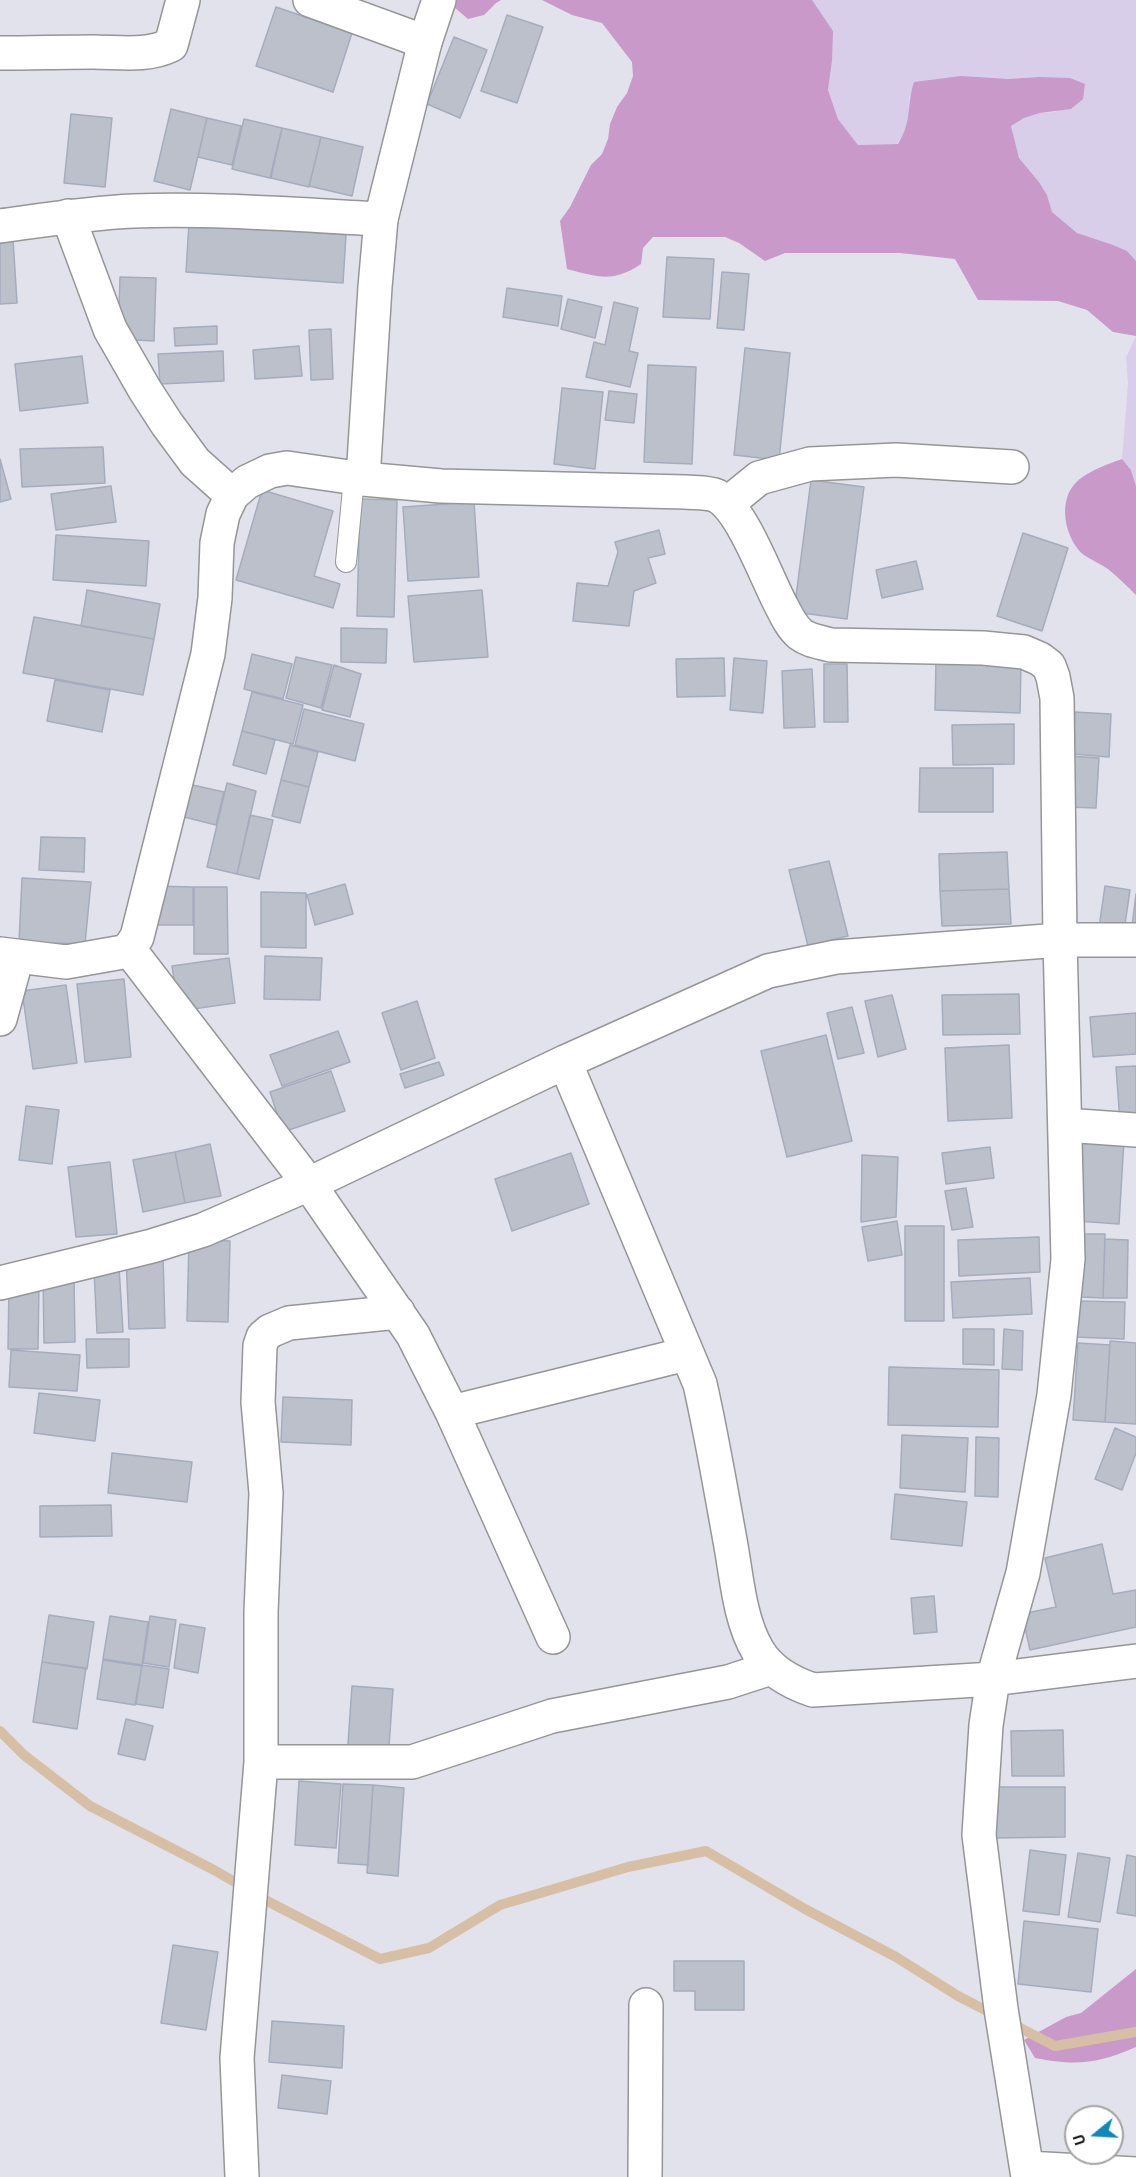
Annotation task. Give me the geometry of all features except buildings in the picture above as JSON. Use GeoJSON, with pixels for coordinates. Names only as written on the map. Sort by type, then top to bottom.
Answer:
{"type":"FeatureCollection","features":[{"type":"Feature","properties":{"kind":"street"},"geometry":{"type":"LineString","coordinates":[[0,53],[137,54],[159,51],[171,45],[183,0]]}},
{"type":"Feature","properties":{"kind":"street"},"geometry":{"type":"LineString","coordinates":[[309,0],[425,42]]}},
{"type":"Feature","properties":{"kind":"street"},"geometry":{"type":"LineString","coordinates":[[358,478],[381,219],[425,42],[439,0]]}},
{"type":"Feature","properties":{"kind":"street"},"geometry":{"type":"LineString","coordinates":[[0,226],[68,216],[133,211],[381,219]]}},
{"type":"Feature","properties":{"kind":"street"},"geometry":{"type":"LineString","coordinates":[[68,216],[110,329],[167,424],[195,462],[232,495]]}},
{"type":"Feature","properties":{"kind":"street"},"geometry":{"type":"LineString","coordinates":[[727,504],[759,478],[810,464],[896,460],[1012,467]]}},
{"type":"Feature","properties":{"kind":"street"},"geometry":{"type":"LineString","coordinates":[[0,1019],[9,955],[66,962],[108,956],[129,949],[137,938],[208,654],[215,598],[217,543],[223,514],[232,495],[247,482],[270,471],[287,468],[441,486],[685,492],[713,495],[727,504],[740,521],[789,621],[800,633],[812,641],[831,645],[983,648],[1024,652],[1049,666],[1057,698],[1068,1259],[1054,1395],[1023,1573],[993,1679],[986,1725],[979,1835],[1003,2021],[1028,2172],[1136,2174]]}},
{"type":"Feature","properties":{"kind":"street"},"geometry":{"type":"LineString","coordinates":[[0,1283],[152,1246],[203,1230],[309,1184],[565,1062],[768,971],[836,957],[1060,940],[1136,940]]}},
{"type":"Feature","properties":{"kind":"street"},"geometry":{"type":"LineString","coordinates":[[129,949],[309,1184],[413,1335],[452,1412],[553,1637]]}},
{"type":"Feature","properties":{"kind":"street"},"geometry":{"type":"LineString","coordinates":[[565,1062],[699,1384],[709,1426],[740,1598],[749,1632],[759,1652],[771,1668],[796,1685],[813,1690],[993,1679],[1136,1661]]}},
{"type":"Feature","properties":{"kind":"street"},"geometry":{"type":"LineString","coordinates":[[1065,1125],[1136,1130]]}},
{"type":"Feature","properties":{"kind":"street"},"geometry":{"type":"LineString","coordinates":[[242,2177],[237,2058],[261,1762],[261,1612],[267,1493],[258,1402],[260,1346],[263,1337],[270,1331],[289,1323],[398,1312]]}},
{"type":"Feature","properties":{"kind":"street"},"geometry":{"type":"LineString","coordinates":[[452,1412],[686,1354]]}},
{"type":"Feature","properties":{"kind":"street"},"geometry":{"type":"LineString","coordinates":[[261,1762],[412,1762],[552,1716],[728,1682],[771,1668]]}},
{"type":"Feature","properties":{"kind":"street"},"geometry":{"type":"LineString","coordinates":[[645,2177],[646,2005]]}},
{"type":"Feature","properties":{"kind":"lane"},"geometry":{"type":"LineString","coordinates":[[346,562],[358,478]]}},
{"type":"Feature","properties":{"kind":"shaded area"},"geometry":{"type":"Polygon","coordinates":[[[457,0],[501,0],[484,15],[468,19],[455,8],[457,0]]]}},
{"type":"Feature","properties":{"kind":"shaded area"},"geometry":{"type":"Polygon","coordinates":[[[542,0],[812,0],[833,31],[828,90],[838,119],[858,145],[898,144],[908,120],[914,82],[961,76],[1008,79],[1070,78],[1085,84],[1083,99],[1071,109],[1040,113],[1024,118],[1011,126],[1019,158],[1047,195],[1052,212],[1077,233],[1127,251],[1136,261],[1136,336],[1113,332],[1087,310],[1058,301],[978,300],[955,259],[900,253],[785,253],[765,261],[739,243],[725,237],[653,237],[643,248],[641,264],[622,274],[605,277],[567,269],[560,221],[570,207],[591,165],[602,154],[608,139],[610,124],[617,107],[627,93],[633,76],[632,62],[602,23],[572,15],[542,0]]]}},
{"type":"Feature","properties":{"kind":"shaded area"},"geometry":{"type":"Polygon","coordinates":[[[812,0],[1136,0],[1136,261],[1127,251],[1077,233],[1065,224],[1052,212],[1047,195],[1019,158],[1011,126],[1024,118],[1040,113],[1056,112],[1039,77],[1008,79],[909,96],[910,114],[907,129],[897,144],[858,145],[838,119],[828,90],[832,61],[812,0]]]}},
{"type":"Feature","properties":{"kind":"shaded area"},"geometry":{"type":"Polygon","coordinates":[[[1136,336],[1136,486],[1131,470],[1122,459],[1128,384],[1126,357],[1136,336]]]}},
{"type":"Feature","properties":{"kind":"shaded area"},"geometry":{"type":"Polygon","coordinates":[[[1122,459],[1131,470],[1136,486],[1136,595],[1108,569],[1078,549],[1066,522],[1066,503],[1073,486],[1089,473],[1122,459]]]}},
{"type":"Feature","properties":{"kind":"shaded area"},"geometry":{"type":"Polygon","coordinates":[[[1136,1969],[1136,2047],[1110,2057],[1086,2062],[1075,2063],[1035,2058],[1024,2040],[1066,2017],[1081,2013],[1136,1969]]]}},
{"type":"Feature","properties":{"kind":"waterway"},"geometry":{"type":"LineString","coordinates":[[0,1731],[24,1755],[90,1806],[380,1959],[429,1948],[500,1905],[628,1867],[706,1851],[805,1909],[896,1957],[958,1996],[1055,2046],[1136,2032]]}}]}
